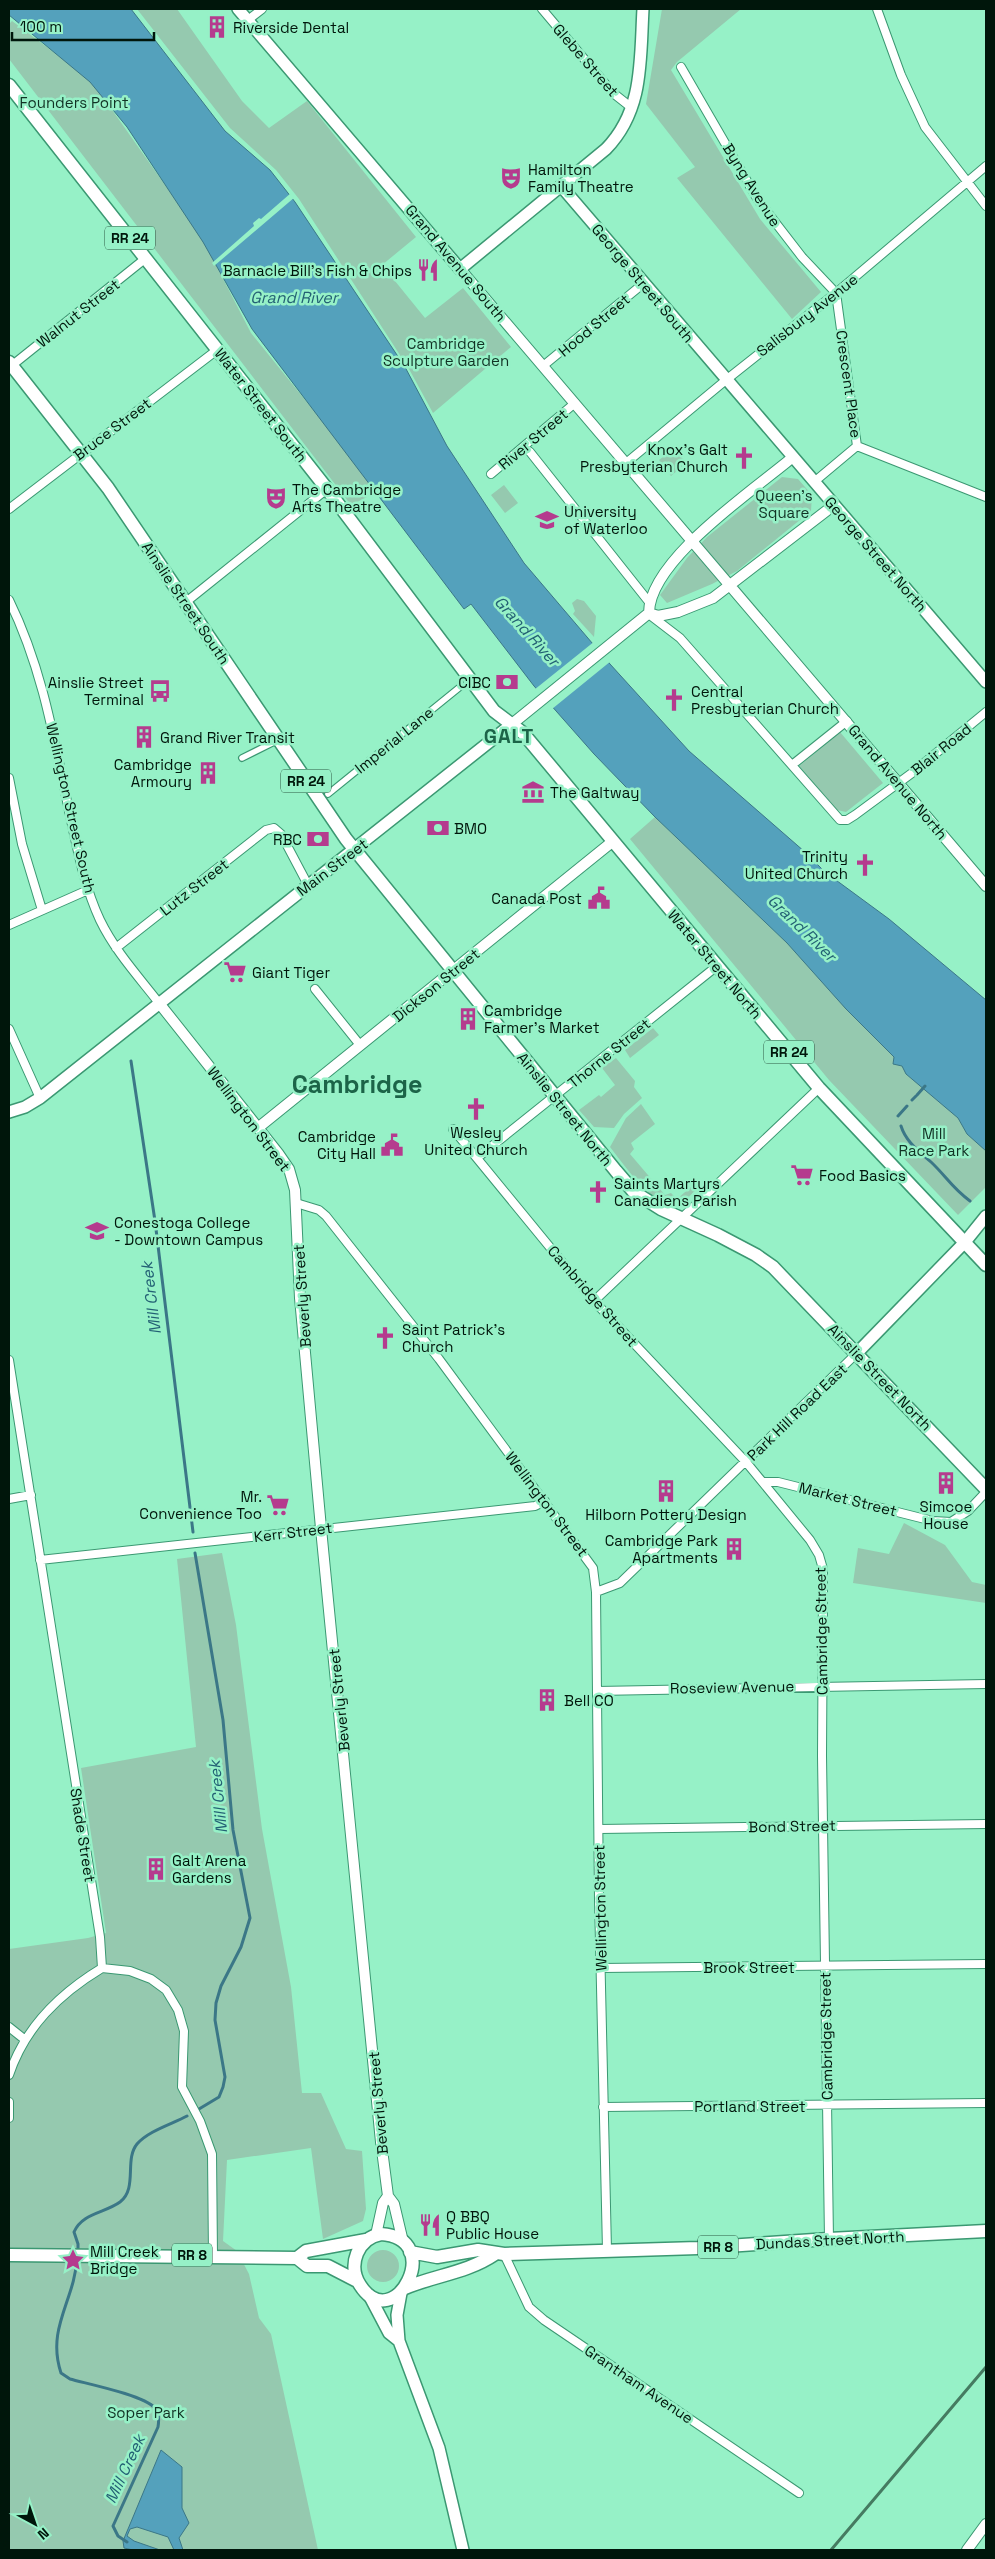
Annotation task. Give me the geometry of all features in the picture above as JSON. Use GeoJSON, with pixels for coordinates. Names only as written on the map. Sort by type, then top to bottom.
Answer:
{"type":"FeatureCollection","features":[{"type":"Feature","properties":{"kind":"main road","name":"Grand Avenue South"},"geometry":{"type":"LineString","coordinates":[[238,9],[460,269]]}},
{"type":"Feature","properties":{"kind":"main road"},"geometry":{"type":"LineString","coordinates":[[460,269],[616,138],[628,121],[638,87],[644,9]]}},
{"type":"Feature","properties":{"kind":"main road","name":"Water Street South"},"geometry":{"type":"LineString","coordinates":[[9,86],[327,489],[494,711],[512,724]]}},
{"type":"Feature","properties":{"kind":"main road","name":"George Street South"},"geometry":{"type":"LineString","coordinates":[[561,186],[726,380]]}},
{"type":"Feature","properties":{"kind":"main road","name":"Ainslie Street South"},"geometry":{"type":"LineString","coordinates":[[10,365],[81,453],[186,602],[319,801],[354,849]]}},
{"type":"Feature","properties":{"kind":"main road","name":"George Street North"},"geometry":{"type":"LineString","coordinates":[[726,380],[986,682]]}},
{"type":"Feature","properties":{"kind":"main road","name":"Water Street North"},"geometry":{"type":"LineString","coordinates":[[512,724],[523,733],[819,1088],[986,1265]]}},
{"type":"Feature","properties":{"kind":"main road","name":"Main Street"},"geometry":{"type":"LineString","coordinates":[[9,1112],[40,1098],[512,724]]}},
{"type":"Feature","properties":{"kind":"main road","name":"Ainslie Street North"},"geometry":{"type":"LineString","coordinates":[[354,849],[634,1192],[680,1218],[725,1238],[773,1267],[986,1491]]}},
{"type":"Feature","properties":{"kind":"main road","name":"Park Hill Road East"},"geometry":{"type":"LineString","coordinates":[[856,1353],[965,1242],[986,1216]]}},
{"type":"Feature","properties":{"kind":"main road","name":"Dundas Street North"},"geometry":{"type":"LineString","coordinates":[[406,2247],[437,2257],[478,2250],[499,2254],[698,2248],[829,2238],[986,2232]]}},
{"type":"Feature","properties":{"kind":"main road"},"geometry":{"type":"LineString","coordinates":[[399,2341],[389,2333],[369,2295],[358,2281],[354,2268],[356,2256],[371,2238],[393,2236],[406,2247],[412,2271],[403,2290],[397,2315],[399,2341],[438,2448],[463,2550]]}},
{"type":"Feature","properties":{"kind":"main road","name":"RR 8"},"geometry":{"type":"LineString","coordinates":[[9,2255],[87,2254],[297,2258],[306,2252],[371,2238]]}},
{"type":"Feature","properties":{"kind":"main road","name":"Dundas Street North"},"geometry":{"type":"LineString","coordinates":[[403,2290],[433,2277],[478,2265],[499,2254]]}},
{"type":"Feature","properties":{"kind":"main road","name":"RR 8"},"geometry":{"type":"LineString","coordinates":[[297,2258],[307,2266],[328,2266],[358,2281]]}},
{"type":"Feature","properties":{"kind":"main road"},"geometry":{"type":"LineString","coordinates":[[369,2295],[386,2299],[403,2290]]}},
{"type":"Feature","properties":{"kind":"street"},"geometry":{"type":"LineString","coordinates":[[248,20],[262,9]]}},
{"type":"Feature","properties":{"kind":"street","name":"Glebe Street"},"geometry":{"type":"LineString","coordinates":[[542,9],[613,93],[632,108]]}},
{"type":"Feature","properties":{"kind":"street"},"geometry":{"type":"LineString","coordinates":[[877,9],[901,76],[925,127],[986,206]]}},
{"type":"Feature","properties":{"kind":"street","name":"Byng Avenue"},"geometry":{"type":"LineString","coordinates":[[682,67],[758,200],[802,257],[836,293]]}},
{"type":"Feature","properties":{"kind":"street","name":"Salisbury Avenue"},"geometry":{"type":"LineString","coordinates":[[626,463],[726,380],[836,293],[986,166]]}},
{"type":"Feature","properties":{"kind":"street","name":"Walnut Street"},"geometry":{"type":"LineString","coordinates":[[10,365],[146,258]]}},
{"type":"Feature","properties":{"kind":"street","name":"Grand Avenue South"},"geometry":{"type":"LineString","coordinates":[[460,269],[692,541]]}},
{"type":"Feature","properties":{"kind":"street","name":"Hood Street"},"geometry":{"type":"LineString","coordinates":[[543,366],[644,283]]}},
{"type":"Feature","properties":{"kind":"street","name":"Crescent Place"},"geometry":{"type":"LineString","coordinates":[[836,293],[857,446]]}},
{"type":"Feature","properties":{"kind":"street","name":"Bruce Street"},"geometry":{"type":"LineString","coordinates":[[9,509],[217,350]]}},
{"type":"Feature","properties":{"kind":"street","name":"River Street"},"geometry":{"type":"LineString","coordinates":[[491,474],[575,403]]}},
{"type":"Feature","properties":{"kind":"street","name":"Crescent Place"},"geometry":{"type":"LineString","coordinates":[[814,482],[857,446]]}},
{"type":"Feature","properties":{"kind":"street","name":"Crescent Place"},"geometry":{"type":"LineString","coordinates":[[857,446],[986,497]]}},
{"type":"Feature","properties":{"kind":"street"},"geometry":{"type":"LineString","coordinates":[[523,447],[530,452],[649,602]]}},
{"type":"Feature","properties":{"kind":"street"},"geometry":{"type":"LineString","coordinates":[[649,614],[649,602],[676,556],[793,457]]}},
{"type":"Feature","properties":{"kind":"street"},"geometry":{"type":"LineString","coordinates":[[186,602],[327,489]]}},
{"type":"Feature","properties":{"kind":"street"},"geometry":{"type":"LineString","coordinates":[[649,614],[658,616],[678,612],[713,598],[834,505]]}},
{"type":"Feature","properties":{"kind":"street","name":"Grand Avenue North"},"geometry":{"type":"LineString","coordinates":[[692,541],[986,886]]}},
{"type":"Feature","properties":{"kind":"street","name":"Wellington Street South"},"geometry":{"type":"LineString","coordinates":[[9,600],[31,652],[44,692],[88,890],[100,921],[116,948],[159,1003]]}},
{"type":"Feature","properties":{"kind":"street"},"geometry":{"type":"LineString","coordinates":[[649,614],[680,638],[792,765],[846,721]]}},
{"type":"Feature","properties":{"kind":"street","name":"Main Street"},"geometry":{"type":"LineString","coordinates":[[512,724],[649,614]]}},
{"type":"Feature","properties":{"kind":"street","name":"Imperial Lane"},"geometry":{"type":"LineString","coordinates":[[328,794],[460,687]]}},
{"type":"Feature","properties":{"kind":"street","name":"Blair Road"},"geometry":{"type":"LineString","coordinates":[[792,765],[834,814],[840,820],[847,820],[986,712]]}},
{"type":"Feature","properties":{"kind":"street"},"geometry":{"type":"LineString","coordinates":[[242,758],[272,743]]}},
{"type":"Feature","properties":{"kind":"street"},"geometry":{"type":"LineString","coordinates":[[9,778],[22,844],[42,910]]}},
{"type":"Feature","properties":{"kind":"street","name":"Lutz Street"},"geometry":{"type":"LineString","coordinates":[[116,948],[266,830],[274,828],[281,834],[308,885]]}},
{"type":"Feature","properties":{"kind":"street","name":"Dickson Street"},"geometry":{"type":"LineString","coordinates":[[259,1127],[612,842]]}},
{"type":"Feature","properties":{"kind":"street"},"geometry":{"type":"LineString","coordinates":[[9,925],[88,890]]}},
{"type":"Feature","properties":{"kind":"street","name":"Thorne Street"},"geometry":{"type":"LineString","coordinates":[[477,1158],[717,966]]}},
{"type":"Feature","properties":{"kind":"street"},"geometry":{"type":"LineString","coordinates":[[315,988],[360,1046]]}},
{"type":"Feature","properties":{"kind":"street","name":"Wellington Street"},"geometry":{"type":"LineString","coordinates":[[159,1003],[259,1127],[289,1169],[293,1179],[296,1203],[319,1210],[326,1216],[545,1500],[590,1562],[594,1572],[596,1592],[603,2108],[607,2250]]}},
{"type":"Feature","properties":{"kind":"street"},"geometry":{"type":"LineString","coordinates":[[9,1029],[40,1098]]}},
{"type":"Feature","properties":{"kind":"street"},"geometry":{"type":"LineString","coordinates":[[594,1302],[680,1218],[819,1088]]}},
{"type":"Feature","properties":{"kind":"street","name":"Cambridge Street"},"geometry":{"type":"LineString","coordinates":[[453,1129],[594,1302],[746,1462],[810,1540],[819,1555],[822,1569],[823,1826],[829,2238]]}},
{"type":"Feature","properties":{"kind":"street","name":"Beverly Street"},"geometry":{"type":"LineString","coordinates":[[296,1203],[300,1298],[388,2196],[394,2204],[406,2247]]}},
{"type":"Feature","properties":{"kind":"street","name":"Park Hill Road East"},"geometry":{"type":"LineString","coordinates":[[596,1592],[620,1583],[856,1353]]}},
{"type":"Feature","properties":{"kind":"street","name":"Shade Street"},"geometry":{"type":"LineString","coordinates":[[9,1360],[100,1937],[102,1968]]}},
{"type":"Feature","properties":{"kind":"street","name":"Market Street"},"geometry":{"type":"LineString","coordinates":[[763,1482],[778,1482],[933,1521],[951,1522],[968,1511],[986,1491]]}},
{"type":"Feature","properties":{"kind":"street"},"geometry":{"type":"LineString","coordinates":[[9,1499],[31,1495]]}},
{"type":"Feature","properties":{"kind":"street","name":"Kerr Street"},"geometry":{"type":"LineString","coordinates":[[40,1560],[534,1506],[545,1500]]}},
{"type":"Feature","properties":{"kind":"street","name":"Roseview Avenue"},"geometry":{"type":"LineString","coordinates":[[597,1691],[986,1684]]}},
{"type":"Feature","properties":{"kind":"street","name":"Bond Street"},"geometry":{"type":"LineString","coordinates":[[599,1829],[986,1824]]}},
{"type":"Feature","properties":{"kind":"street","name":"Brook Street"},"geometry":{"type":"LineString","coordinates":[[601,1968],[986,1964]]}},
{"type":"Feature","properties":{"kind":"street"},"geometry":{"type":"LineString","coordinates":[[9,2075],[24,2039],[66,1993],[79,1982],[102,1968],[130,1971],[151,1979],[166,1990],[178,2010],[184,2031],[182,2087],[200,2120],[212,2154],[213,2256]]}},
{"type":"Feature","properties":{"kind":"street"},"geometry":{"type":"LineString","coordinates":[[9,2027],[24,2039]]}},
{"type":"Feature","properties":{"kind":"street"},"geometry":{"type":"LineString","coordinates":[[9,2102],[9,2118]]}},
{"type":"Feature","properties":{"kind":"street","name":"Portland Street"},"geometry":{"type":"LineString","coordinates":[[603,2108],[986,2104]]}},
{"type":"Feature","properties":{"kind":"street","name":"Beverly Street"},"geometry":{"type":"LineString","coordinates":[[371,2238],[383,2203],[388,2196]]}},
{"type":"Feature","properties":{"kind":"street","name":"Grantham Avenue"},"geometry":{"type":"LineString","coordinates":[[499,2254],[529,2307],[544,2320],[799,2493]]}},
{"type":"Feature","properties":{"kind":"street"},"geometry":{"type":"LineString","coordinates":[[967,2550],[986,2524]]}},
{"type":"Feature","properties":{"kind":"green space","name":"Cambridge Sculpture Garden"},"geometry":{"type":"Polygon","coordinates":[[[137,9],[177,9],[242,101],[269,128],[307,101],[416,237],[382,265],[425,318],[463,288],[511,347],[433,413],[409,369],[299,199],[276,170],[230,128],[137,9]]]}},
{"type":"Feature","properties":{"kind":"green space"},"geometry":{"type":"Polygon","coordinates":[[[662,9],[741,9],[677,62],[671,70],[760,219],[821,292],[792,319],[677,178],[695,167],[646,104],[662,9]]]}},
{"type":"Feature","properties":{"kind":"green space","name":"Founders Point"},"geometry":{"type":"Polygon","coordinates":[[[12,21],[91,80],[201,236],[251,333],[379,491],[351,505],[9,59],[9,24],[12,21]]]}},
{"type":"Feature","properties":{"kind":"green space"},"geometry":{"type":"Polygon","coordinates":[[[674,448],[686,463],[671,476],[659,460],[674,448]]]}},
{"type":"Feature","properties":{"kind":"green space","name":"Queen's Square"},"geometry":{"type":"Polygon","coordinates":[[[782,477],[798,479],[812,495],[811,511],[737,571],[667,603],[660,595],[687,558],[707,537],[782,477]]]}},
{"type":"Feature","properties":{"kind":"green space"},"geometry":{"type":"Polygon","coordinates":[[[504,485],[518,503],[505,513],[491,495],[504,485]]]}},
{"type":"Feature","properties":{"kind":"green space"},"geometry":{"type":"Polygon","coordinates":[[[577,599],[584,601],[596,616],[594,637],[573,614],[575,611],[572,603],[577,599]]]}},
{"type":"Feature","properties":{"kind":"green space"},"geometry":{"type":"Polygon","coordinates":[[[840,732],[883,783],[846,812],[837,810],[799,766],[840,732]]]}},
{"type":"Feature","properties":{"kind":"green space","name":"Mill Race Park"},"geometry":{"type":"Polygon","coordinates":[[[655,817],[787,943],[864,1027],[882,1043],[894,1057],[896,1064],[902,1066],[958,1118],[967,1134],[986,1151],[986,1187],[958,1215],[829,1080],[630,839],[655,817]]]}},
{"type":"Feature","properties":{"kind":"green space"},"geometry":{"type":"Polygon","coordinates":[[[653,1028],[659,1035],[630,1058],[625,1050],[653,1028]]]}},
{"type":"Feature","properties":{"kind":"green space"},"geometry":{"type":"Polygon","coordinates":[[[616,1058],[635,1081],[634,1087],[642,1098],[624,1114],[614,1128],[594,1127],[579,1110],[599,1095],[601,1097],[615,1085],[602,1068],[616,1058]]]}},
{"type":"Feature","properties":{"kind":"green space"},"geometry":{"type":"Polygon","coordinates":[[[641,1104],[655,1124],[631,1143],[634,1149],[630,1154],[665,1195],[671,1193],[677,1199],[692,1186],[688,1180],[690,1180],[696,1190],[679,1206],[669,1205],[660,1201],[650,1193],[631,1174],[610,1147],[626,1118],[641,1104]]]}},
{"type":"Feature","properties":{"kind":"green space"},"geometry":{"type":"Polygon","coordinates":[[[904,1523],[945,1545],[972,1582],[986,1585],[986,1603],[853,1583],[858,1548],[889,1554],[904,1523]]]}},
{"type":"Feature","properties":{"kind":"green space","name":"Soper Park"},"geometry":{"type":"Polygon","coordinates":[[[222,1553],[236,1625],[262,1829],[291,1987],[302,2093],[321,2093],[346,2149],[362,2151],[366,2209],[363,2221],[323,2239],[311,2148],[227,2160],[223,2241],[237,2251],[249,2274],[259,2318],[271,2334],[318,2550],[9,2550],[9,1949],[88,1938],[106,1933],[81,1768],[196,1747],[177,1559],[222,1553]]]}},
{"type":"Feature","properties":{"kind":"green space"},"geometry":{"type":"Polygon","coordinates":[[[383,2250],[395,2254],[399,2266],[395,2278],[383,2282],[371,2278],[367,2266],[371,2254],[383,2250]]]}},
{"type":"Feature","properties":{"kind":"water","name":"Grand River"},"geometry":{"type":"Polygon","coordinates":[[[9,9],[131,9],[225,131],[270,170],[295,202],[405,367],[447,446],[524,563],[610,664],[689,751],[805,852],[825,872],[889,919],[986,1000],[986,1151],[967,1134],[958,1118],[906,1074],[902,1066],[893,1064],[894,1057],[846,1009],[787,943],[655,817],[594,754],[534,686],[471,604],[464,609],[252,329],[203,242],[127,127],[90,82],[9,15],[9,9]]]}},
{"type":"Feature","properties":{"kind":"water"},"geometry":{"type":"Polygon","coordinates":[[[161,2450],[182,2467],[182,2508],[189,2523],[179,2538],[183,2550],[174,2550],[168,2537],[137,2527],[130,2529],[127,2536],[134,2541],[160,2550],[124,2548],[123,2541],[161,2450]]]}},
{"type":"Feature","properties":{"kind":"pier"},"geometry":{"type":"Polygon","coordinates":[[[291,193],[295,197],[214,266],[212,263],[254,226],[253,223],[259,218],[261,219],[291,193]]]}},
{"type":"Feature","properties":{"kind":"pier"},"geometry":{"type":"Polygon","coordinates":[[[595,641],[611,661],[552,709],[534,690],[595,641]]]}},
{"type":"Feature","properties":{"kind":"waterway","name":"Mill Creek"},"geometry":{"type":"LineString","coordinates":[[131,1061],[155,1221],[193,1532]]}},
{"type":"Feature","properties":{"kind":"waterway"},"geometry":{"type":"LineString","coordinates":[[917,1095],[925,1086]]}},
{"type":"Feature","properties":{"kind":"waterway"},"geometry":{"type":"LineString","coordinates":[[912,1100],[916,1096]]}},
{"type":"Feature","properties":{"kind":"waterway"},"geometry":{"type":"LineString","coordinates":[[898,1116],[907,1106]]}},
{"type":"Feature","properties":{"kind":"waterway"},"geometry":{"type":"LineString","coordinates":[[901,1126],[913,1146],[970,1201]]}},
{"type":"Feature","properties":{"kind":"waterway","name":"Mill Creek"},"geometry":{"type":"LineString","coordinates":[[195,1553],[223,1720],[233,1830],[250,1918],[241,1947],[221,1986],[216,2003],[215,2020],[225,2077],[223,2087],[219,2097],[199,2109]]}},
{"type":"Feature","properties":{"kind":"waterway","name":"Mill Creek"},"geometry":{"type":"LineString","coordinates":[[78,2252],[78,2244],[74,2232],[82,2221],[114,2206],[125,2196],[130,2182],[131,2158],[137,2144],[154,2132],[187,2116]]}},
{"type":"Feature","properties":{"kind":"waterway","name":"Mill Creek"},"geometry":{"type":"LineString","coordinates":[[77,2258],[72,2287],[59,2328],[57,2342],[57,2357],[61,2373],[70,2379],[115,2390],[149,2403],[155,2408],[159,2420],[158,2427],[113,2526],[118,2536],[127,2542]]}},
{"type":"Feature","properties":{"kind":"railway"},"geometry":{"type":"LineString","coordinates":[[831,2550],[986,2367]]}},
{"type":"Feature","properties":{"kind":"place","name":"Riverside Dental"},"geometry":{"type":"Point","coordinates":[217,27]}},
{"type":"Feature","properties":{"kind":"place","name":"Hamilton Family Theatre"},"geometry":{"type":"Point","coordinates":[511,178]}},
{"type":"Feature","properties":{"kind":"place","name":"Barnacle Bill's Fish & Chips"},"geometry":{"type":"Point","coordinates":[428,270]}},
{"type":"Feature","properties":{"kind":"place","name":"Knox's Galt Presbyterian Church"},"geometry":{"type":"Point","coordinates":[744,458]}},
{"type":"Feature","properties":{"kind":"place","name":"The Cambridge Arts Theatre"},"geometry":{"type":"Point","coordinates":[276,498]}},
{"type":"Feature","properties":{"kind":"place","name":"University of Waterloo"},"geometry":{"type":"Point","coordinates":[547,520]}},
{"type":"Feature","properties":{"kind":"place","name":"CIBC"},"geometry":{"type":"Point","coordinates":[507,682]}},
{"type":"Feature","properties":{"kind":"place","name":"Ainslie Street Terminal"},"geometry":{"type":"Point","coordinates":[160,691]}},
{"type":"Feature","properties":{"kind":"place","name":"Central Presbyterian Church"},"geometry":{"type":"Point","coordinates":[674,700]}},
{"type":"Feature","properties":{"kind":"place","name":"Grand River Transit"},"geometry":{"type":"Point","coordinates":[144,737]}},
{"type":"Feature","properties":{"kind":"place","name":"Cambridge Armoury"},"geometry":{"type":"Point","coordinates":[208,773]}},
{"type":"Feature","properties":{"kind":"place","name":"The Galtway"},"geometry":{"type":"Point","coordinates":[533,792]}},
{"type":"Feature","properties":{"kind":"place","name":"BMO"},"geometry":{"type":"Point","coordinates":[438,828]}},
{"type":"Feature","properties":{"kind":"place","name":"RBC"},"geometry":{"type":"Point","coordinates":[318,839]}},
{"type":"Feature","properties":{"kind":"place","name":"Trinity United Church"},"geometry":{"type":"Point","coordinates":[865,865]}},
{"type":"Feature","properties":{"kind":"place","name":"Canada Post"},"geometry":{"type":"Point","coordinates":[599,898]}},
{"type":"Feature","properties":{"kind":"place","name":"Giant Tiger"},"geometry":{"type":"Point","coordinates":[235,972]}},
{"type":"Feature","properties":{"kind":"place","name":"Cambridge Farmer's Market"},"geometry":{"type":"Point","coordinates":[468,1019]}},
{"type":"Feature","properties":{"kind":"place","name":"Wesley United Church"},"geometry":{"type":"Point","coordinates":[476,1109]}},
{"type":"Feature","properties":{"kind":"place","name":"Cambridge City Hall"},"geometry":{"type":"Point","coordinates":[392,1145]}},
{"type":"Feature","properties":{"kind":"place","name":"Food Basics"},"geometry":{"type":"Point","coordinates":[802,1175]}},
{"type":"Feature","properties":{"kind":"place","name":"Saints Martyrs Canadiens Parish"},"geometry":{"type":"Point","coordinates":[598,1192]}},
{"type":"Feature","properties":{"kind":"place","name":"Conestoga College - Downtown Campus"},"geometry":{"type":"Point","coordinates":[97,1231]}},
{"type":"Feature","properties":{"kind":"place","name":"Saint Patrick's Church"},"geometry":{"type":"Point","coordinates":[385,1338]}},
{"type":"Feature","properties":{"kind":"place","name":"Simcoe House"},"geometry":{"type":"Point","coordinates":[946,1483]}},
{"type":"Feature","properties":{"kind":"place","name":"Hilborn Pottery Design"},"geometry":{"type":"Point","coordinates":[666,1491]}},
{"type":"Feature","properties":{"kind":"place","name":"Mr. Convenience Too"},"geometry":{"type":"Point","coordinates":[278,1505]}},
{"type":"Feature","properties":{"kind":"place","name":"Cambridge Park Apartments"},"geometry":{"type":"Point","coordinates":[734,1549]}},
{"type":"Feature","properties":{"kind":"place","name":"Bell CO"},"geometry":{"type":"Point","coordinates":[547,1700]}},
{"type":"Feature","properties":{"kind":"place","name":"Galt Arena Gardens"},"geometry":{"type":"Point","coordinates":[156,1869]}},
{"type":"Feature","properties":{"kind":"place","name":"Q BBQ Public House"},"geometry":{"type":"Point","coordinates":[430,2225]}},
{"type":"Feature","properties":{"kind":"place","name":"Mill Creek Bridge"},"geometry":{"type":"Point","coordinates":[73,2260]}},
{"type":"Feature","properties":{"kind":"district","name":"GALT"},"geometry":{"type":"Point","coordinates":[509,736]}},
{"type":"Feature","properties":{"kind":"district","name":"Cambridge"},"geometry":{"type":"Point","coordinates":[357,1084]}}]}
